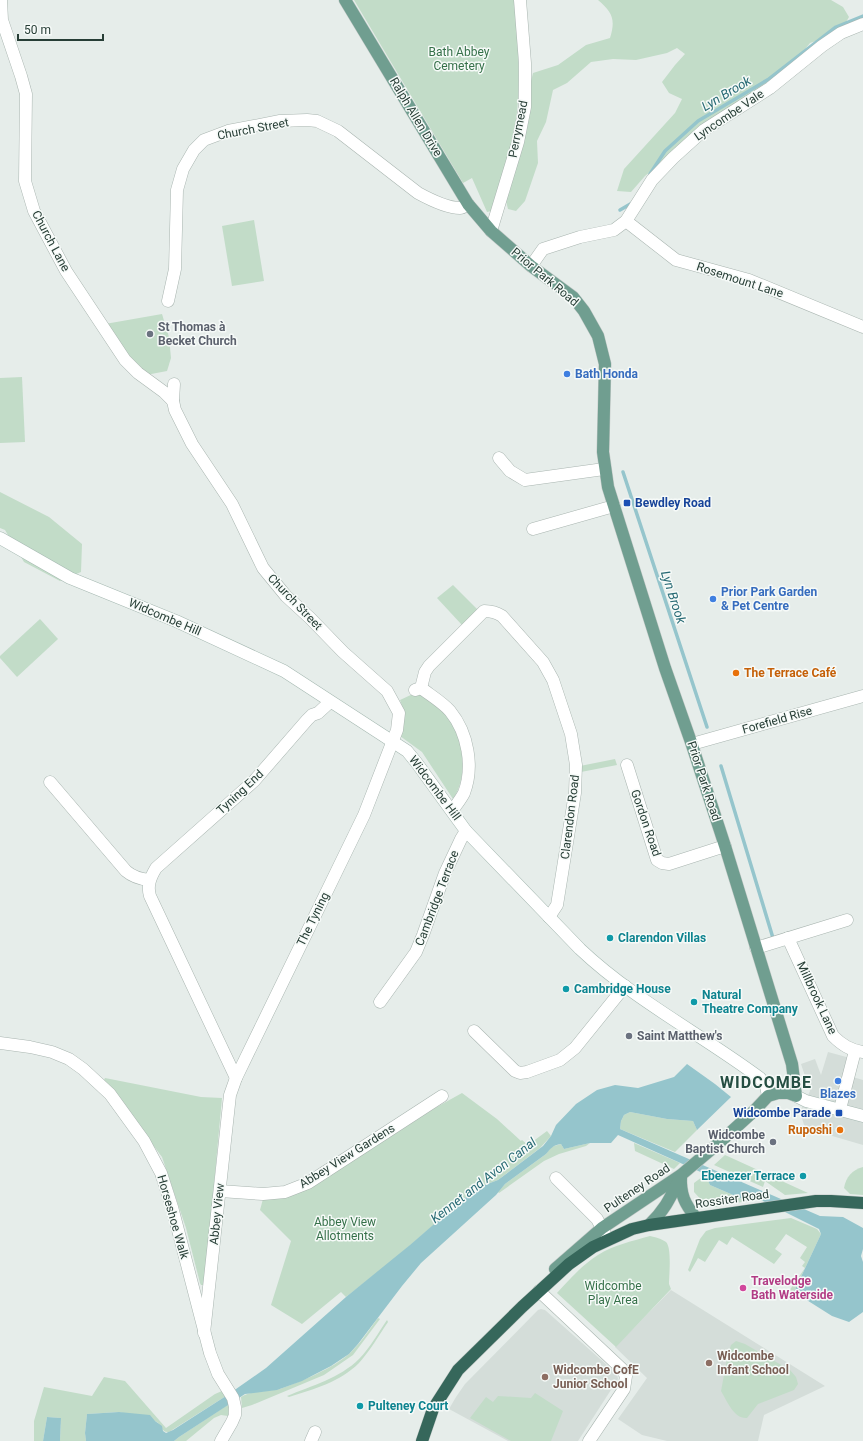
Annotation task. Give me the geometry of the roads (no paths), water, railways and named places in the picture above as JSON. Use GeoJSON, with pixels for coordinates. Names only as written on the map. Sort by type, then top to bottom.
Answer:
{"type":"FeatureCollection","features":[{"type":"Feature","properties":{"kind":"highway","name":"Rossiter Road"},"geometry":{"type":"LineString","coordinates":[[607,1239],[632,1229],[649,1225],[763,1208],[831,1201],[863,1203]]}},
{"type":"Feature","properties":{"kind":"highway","name":"Pulteney Road"},"geometry":{"type":"LineString","coordinates":[[422,1441],[433,1409],[458,1370],[539,1291],[580,1256],[607,1239]]}},
{"type":"Feature","properties":{"kind":"main road","name":"Ralph Allen Drive"},"geometry":{"type":"LineString","coordinates":[[345,0],[468,204],[491,231]]}},
{"type":"Feature","properties":{"kind":"main road","name":"Prior Park Road"},"geometry":{"type":"LineString","coordinates":[[491,231],[531,266],[573,298],[584,311],[598,336],[605,364],[603,452],[604,469],[608,487],[665,668],[692,744],[725,846],[792,1064],[796,1096]]}},
{"type":"Feature","properties":{"kind":"main road"},"geometry":{"type":"LineString","coordinates":[[768,1096],[778,1093],[788,1093],[796,1096]]}},
{"type":"Feature","properties":{"kind":"main road","name":"Pulteney Road"},"geometry":{"type":"LineString","coordinates":[[539,1291],[552,1272],[602,1228],[684,1172],[754,1111],[768,1096]]}},
{"type":"Feature","properties":{"kind":"main road"},"geometry":{"type":"LineString","coordinates":[[684,1172],[681,1183],[683,1198],[696,1218]]}},
{"type":"Feature","properties":{"kind":"main road"},"geometry":{"type":"LineString","coordinates":[[649,1225],[666,1206],[684,1172]]}},
{"type":"Feature","properties":{"kind":"street","name":"Church Lane"},"geometry":{"type":"LineString","coordinates":[[2,0],[2,20],[26,94],[25,181],[34,212],[66,271],[125,360],[138,373],[164,392],[173,401]]}},
{"type":"Feature","properties":{"kind":"street","name":"Perrymead"},"geometry":{"type":"LineString","coordinates":[[491,231],[518,142],[525,107],[525,63],[520,0]]}},
{"type":"Feature","properties":{"kind":"street","name":"Lyncombe Vale"},"geometry":{"type":"LineString","coordinates":[[531,266],[544,249],[580,237],[614,230],[626,221],[652,180],[673,158],[704,130],[770,88],[822,46],[841,33],[863,24]]}},
{"type":"Feature","properties":{"kind":"street","name":"Church Street"},"geometry":{"type":"LineString","coordinates":[[168,301],[175,269],[177,190],[183,169],[194,150],[204,140],[228,131],[280,121],[317,121],[338,131],[418,193],[432,200],[450,206],[460,208],[468,204]]}},
{"type":"Feature","properties":{"kind":"street","name":"Rosemount Lane"},"geometry":{"type":"LineString","coordinates":[[626,221],[676,260],[749,280],[863,327]]}},
{"type":"Feature","properties":{"kind":"street","name":"Church Street"},"geometry":{"type":"LineString","coordinates":[[174,384],[173,401],[175,410],[192,444],[232,504],[263,568],[286,596],[343,652],[387,691],[399,713],[397,730],[393,741]]}},
{"type":"Feature","properties":{"kind":"street"},"geometry":{"type":"LineString","coordinates":[[499,458],[510,471],[525,480],[604,469]]}},
{"type":"Feature","properties":{"kind":"street"},"geometry":{"type":"LineString","coordinates":[[533,529],[614,506]]}},
{"type":"Feature","properties":{"kind":"street","name":"Widcombe Hill"},"geometry":{"type":"LineString","coordinates":[[0,538],[81,582],[176,620],[284,671],[407,751],[466,831],[593,962],[664,1014],[760,1078],[766,1086],[768,1096]]}},
{"type":"Feature","properties":{"kind":"street","name":"Clarendon Road"},"geometry":{"type":"LineString","coordinates":[[452,811],[464,793],[469,772],[468,748],[461,730],[450,711],[418,689],[429,666],[484,612],[490,611],[502,616],[543,662],[550,674],[562,704],[571,734],[576,765],[575,793],[557,905],[549,917]]}},
{"type":"Feature","properties":{"kind":"street","name":"Forefield Rise"},"geometry":{"type":"LineString","coordinates":[[692,744],[863,696]]}},
{"type":"Feature","properties":{"kind":"street","name":"Tyning End"},"geometry":{"type":"LineString","coordinates":[[149,880],[156,868],[254,781],[307,720],[312,715],[318,713],[330,702]]}},
{"type":"Feature","properties":{"kind":"street","name":"The Tyning"},"geometry":{"type":"LineString","coordinates":[[230,1094],[236,1078],[364,815],[393,741]]}},
{"type":"Feature","properties":{"kind":"street","name":"Gordon Road"},"geometry":{"type":"LineString","coordinates":[[627,765],[657,860],[662,863],[669,864],[725,846]]}},
{"type":"Feature","properties":{"kind":"street"},"geometry":{"type":"LineString","coordinates":[[50,782],[126,871],[138,878],[149,880],[148,890],[150,896],[236,1078]]}},
{"type":"Feature","properties":{"kind":"street","name":"Cambridge Terrace"},"geometry":{"type":"LineString","coordinates":[[380,1002],[416,952],[445,874],[466,831]]}},
{"type":"Feature","properties":{"kind":"street"},"geometry":{"type":"LineString","coordinates":[[756,948],[848,920]]}},
{"type":"Feature","properties":{"kind":"street","name":"Millbrook Lane"},"geometry":{"type":"LineString","coordinates":[[788,938],[833,1036],[841,1044],[859,1051]]}},
{"type":"Feature","properties":{"kind":"street"},"geometry":{"type":"LineString","coordinates":[[474,1031],[515,1071],[520,1073],[527,1072],[560,1060],[575,1048],[625,986]]}},
{"type":"Feature","properties":{"kind":"street","name":"Horseshoe Walk"},"geometry":{"type":"LineString","coordinates":[[0,1043],[52,1052],[70,1059],[94,1077],[110,1094],[144,1141],[161,1173],[172,1207],[210,1352],[218,1374],[233,1398],[235,1415],[221,1441]]}},
{"type":"Feature","properties":{"kind":"street"},"geometry":{"type":"LineString","coordinates":[[840,1109],[859,1051]]}},
{"type":"Feature","properties":{"kind":"street","name":"Abbey View"},"geometry":{"type":"LineString","coordinates":[[204,1333],[230,1094]]}},
{"type":"Feature","properties":{"kind":"street","name":"Abbey View Gardens"},"geometry":{"type":"LineString","coordinates":[[220,1191],[263,1194],[286,1192],[308,1183],[442,1096]]}},
{"type":"Feature","properties":{"kind":"street"},"geometry":{"type":"LineString","coordinates":[[796,1096],[806,1101],[863,1116]]}},
{"type":"Feature","properties":{"kind":"street"},"geometry":{"type":"LineString","coordinates":[[556,1178],[597,1219],[607,1239]]}},
{"type":"Feature","properties":{"kind":"street"},"geometry":{"type":"LineString","coordinates":[[539,1291],[622,1369],[626,1376],[624,1389],[589,1441]]}},
{"type":"Feature","properties":{"kind":"water"},"geometry":{"type":"Polygon","coordinates":[[[687,1064],[731,1097],[697,1130],[693,1121],[667,1119],[630,1112],[624,1115],[621,1121],[620,1129],[820,1216],[843,1217],[863,1228],[863,1249],[861,1256],[863,1262],[863,1312],[849,1322],[832,1316],[794,1292],[821,1234],[819,1229],[759,1199],[747,1201],[710,1185],[705,1174],[618,1135],[611,1143],[590,1143],[564,1149],[561,1144],[556,1145],[505,1184],[496,1195],[421,1263],[358,1344],[349,1354],[331,1366],[302,1381],[277,1390],[245,1394],[174,1441],[86,1441],[85,1433],[87,1414],[119,1412],[150,1415],[162,1426],[163,1431],[166,1433],[173,1430],[266,1368],[346,1297],[477,1188],[498,1180],[543,1146],[551,1136],[556,1125],[576,1104],[597,1090],[615,1085],[638,1088],[674,1077],[687,1064]]]}},
{"type":"Feature","properties":{"kind":"water"},"geometry":{"type":"Polygon","coordinates":[[[47,1417],[61,1418],[60,1441],[43,1441],[47,1417]]]}},
{"type":"Feature","properties":{"kind":"waterway","name":"Lyn Brook"},"geometry":{"type":"LineString","coordinates":[[650,174],[665,151],[698,121],[769,79],[836,27],[863,16]]}},
{"type":"Feature","properties":{"kind":"waterway","name":"Lyn Brook"},"geometry":{"type":"LineString","coordinates":[[620,210],[632,203]]}},
{"type":"Feature","properties":{"kind":"waterway","name":"Lyn Brook"},"geometry":{"type":"LineString","coordinates":[[623,472],[707,727]]}},
{"type":"Feature","properties":{"kind":"waterway","name":"Lyn Brook"},"geometry":{"type":"LineString","coordinates":[[721,766],[773,938]]}},
{"type":"Feature","properties":{"kind":"place","name":"St Thomas à Becket Church"},"geometry":{"type":"Point","coordinates":[150,334]}},
{"type":"Feature","properties":{"kind":"place","name":"Bath Honda"},"geometry":{"type":"Point","coordinates":[567,374]}},
{"type":"Feature","properties":{"kind":"place","name":"Bewdley Road"},"geometry":{"type":"Point","coordinates":[627,503]}},
{"type":"Feature","properties":{"kind":"place","name":"Prior Park Garden & Pet Centre"},"geometry":{"type":"Point","coordinates":[713,599]}},
{"type":"Feature","properties":{"kind":"place","name":"The Terrace Café"},"geometry":{"type":"Point","coordinates":[736,673]}},
{"type":"Feature","properties":{"kind":"place","name":"Clarendon Villas"},"geometry":{"type":"Point","coordinates":[610,938]}},
{"type":"Feature","properties":{"kind":"place","name":"Cambridge House"},"geometry":{"type":"Point","coordinates":[566,989]}},
{"type":"Feature","properties":{"kind":"place","name":"Natural Theatre Company"},"geometry":{"type":"Point","coordinates":[694,1002]}},
{"type":"Feature","properties":{"kind":"place","name":"Saint Matthew's"},"geometry":{"type":"Point","coordinates":[629,1036]}},
{"type":"Feature","properties":{"kind":"place","name":"Blazes"},"geometry":{"type":"Point","coordinates":[838,1081]}},
{"type":"Feature","properties":{"kind":"place","name":"Widcombe Parade"},"geometry":{"type":"Point","coordinates":[839,1113]}},
{"type":"Feature","properties":{"kind":"place","name":"Ruposhi"},"geometry":{"type":"Point","coordinates":[840,1130]}},
{"type":"Feature","properties":{"kind":"place","name":"Widcombe Baptist Church"},"geometry":{"type":"Point","coordinates":[773,1142]}},
{"type":"Feature","properties":{"kind":"place","name":"Ebenezer Terrace"},"geometry":{"type":"Point","coordinates":[803,1176]}},
{"type":"Feature","properties":{"kind":"place","name":"Travelodge Bath Waterside"},"geometry":{"type":"Point","coordinates":[743,1288]}},
{"type":"Feature","properties":{"kind":"place","name":"Widcombe Infant School"},"geometry":{"type":"Point","coordinates":[709,1363]}},
{"type":"Feature","properties":{"kind":"place","name":"Widcombe CofE Junior School"},"geometry":{"type":"Point","coordinates":[545,1377]}},
{"type":"Feature","properties":{"kind":"place","name":"Pulteney Court"},"geometry":{"type":"Point","coordinates":[360,1406]}},
{"type":"Feature","properties":{"kind":"district","name":"WIDCOMBE"},"geometry":{"type":"Point","coordinates":[766,1082]}},
{"type":"Feature","properties":{"kind":"park label","name":"Bath Abbey Cemetery"},"geometry":{"type":"Point","coordinates":[459,59]}},
{"type":"Feature","properties":{"kind":"park label","name":"Abbey View Allotments"},"geometry":{"type":"Point","coordinates":[345,1229]}},
{"type":"Feature","properties":{"kind":"park label","name":"Widcombe Play Area"},"geometry":{"type":"Point","coordinates":[613,1293]}},
{"type":"Feature","properties":{"kind":"water label","name":"Kennet and Avon Canal"},"geometry":{"type":"Point","coordinates":[483,1180]}}]}
